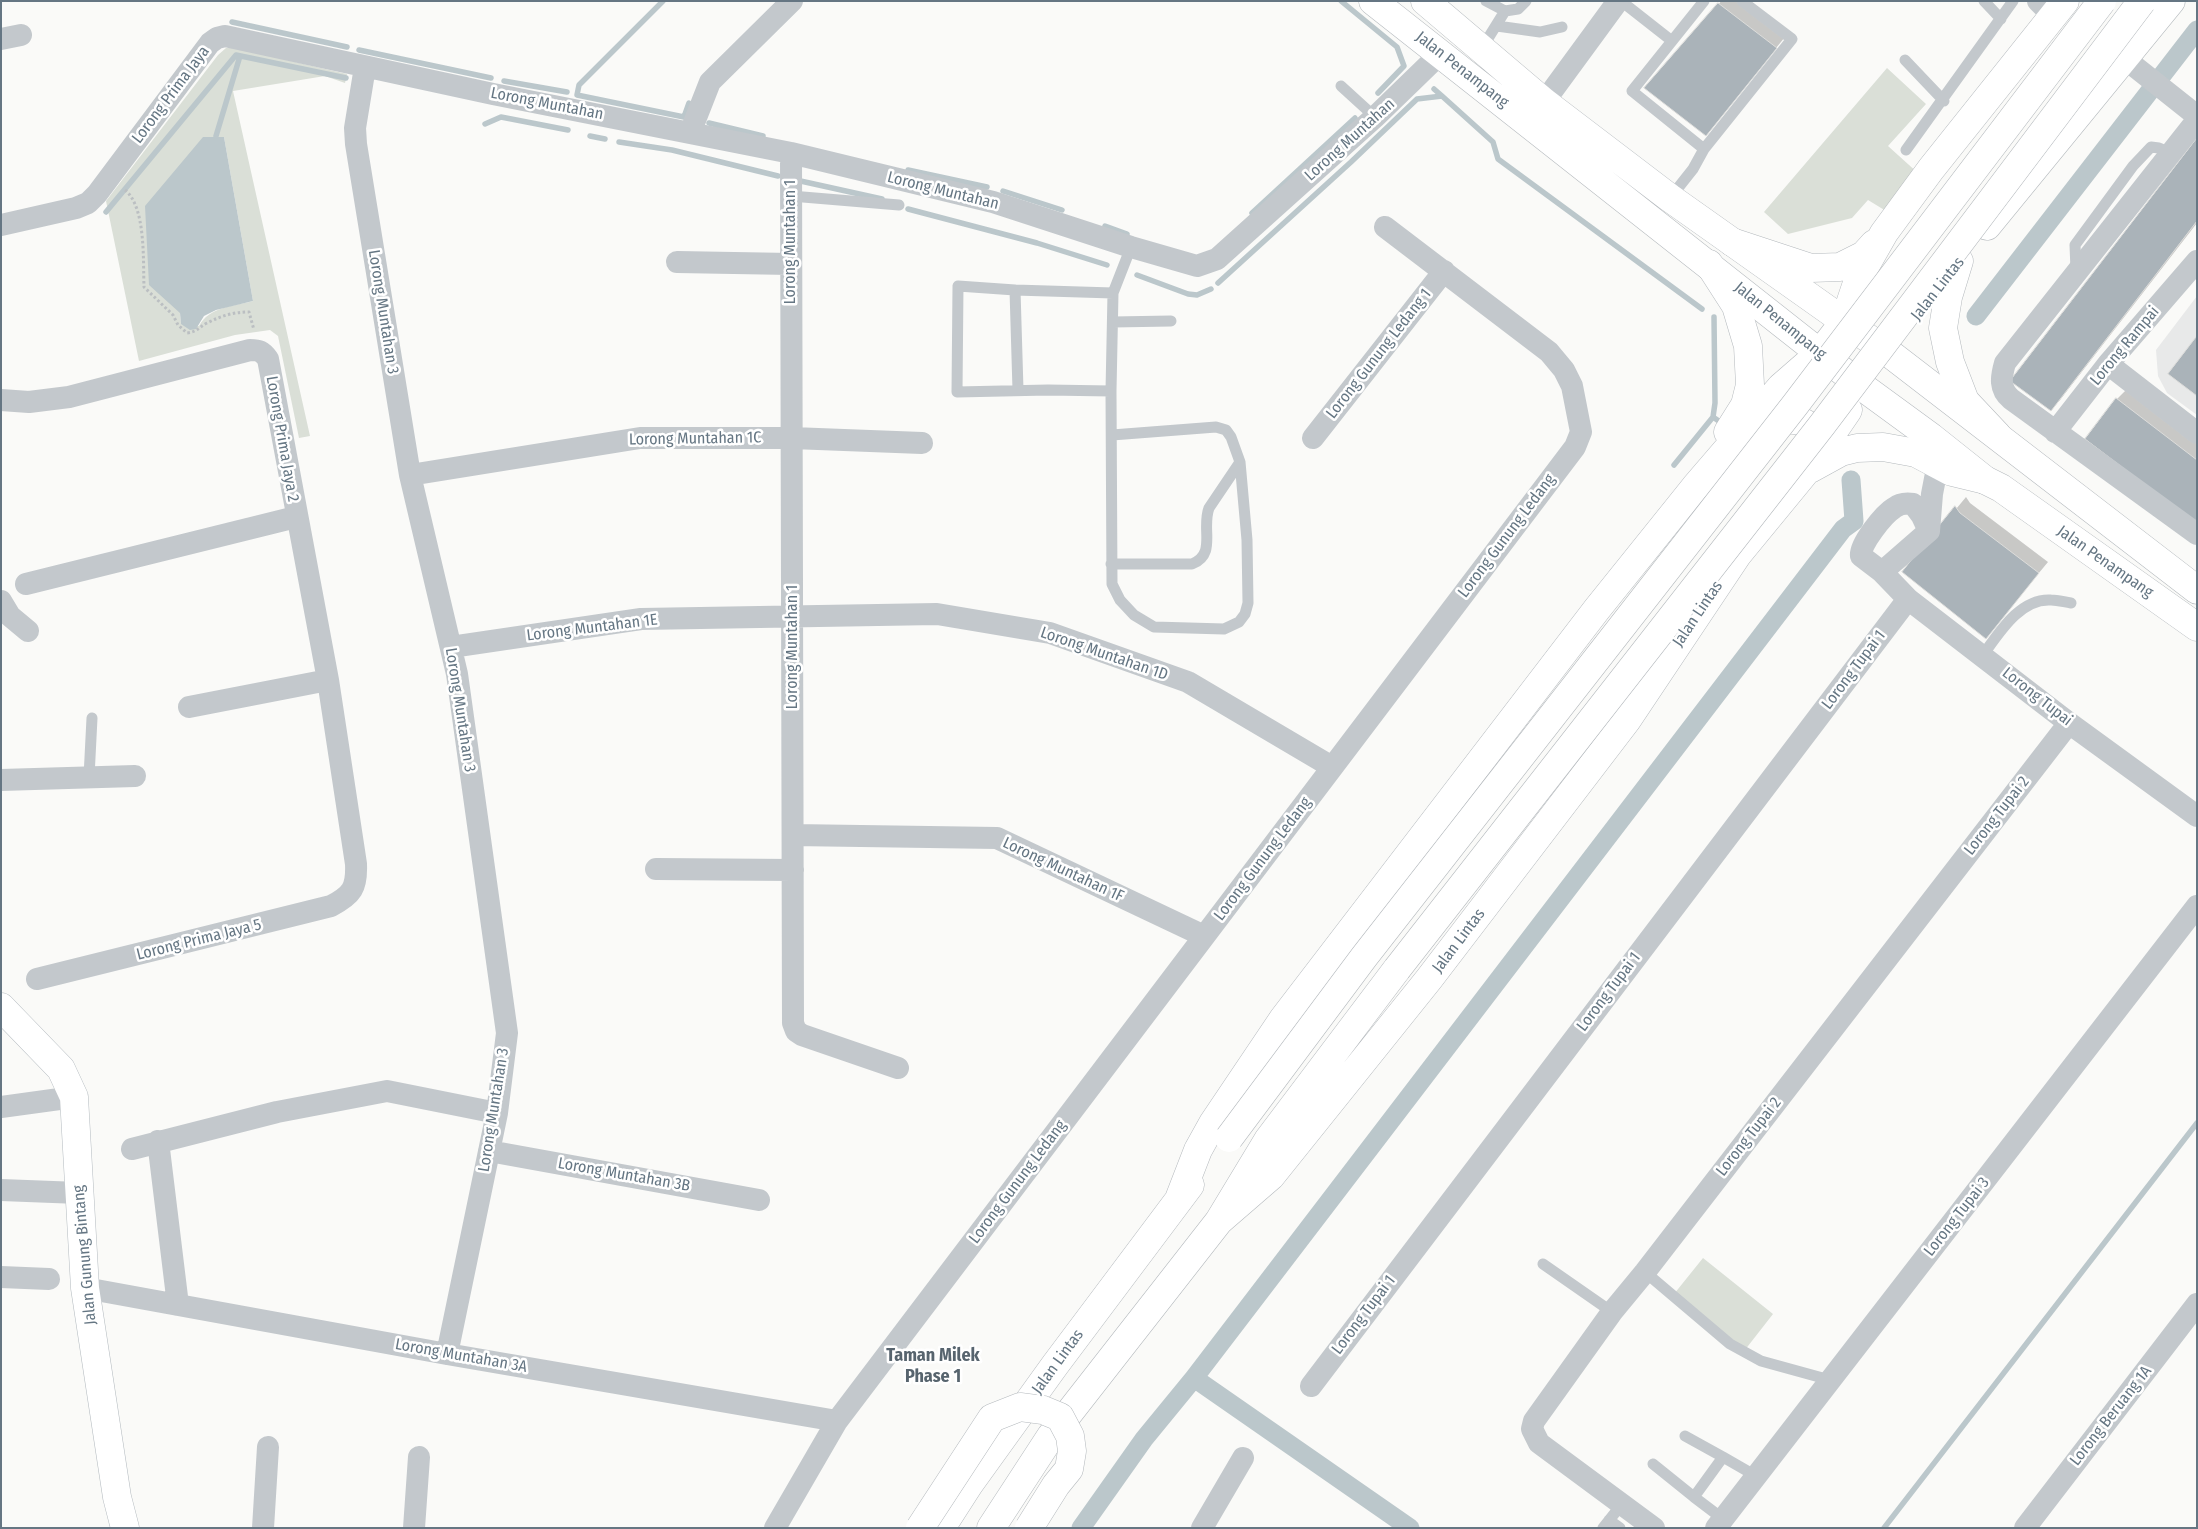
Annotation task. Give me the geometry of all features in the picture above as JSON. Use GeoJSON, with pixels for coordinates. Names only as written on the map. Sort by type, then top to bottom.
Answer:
{"type":"FeatureCollection","features":[{"type":"Feature","properties":{"kind":"main road","name":"Jalan Penampang"},"geometry":{"type":"LineString","coordinates":[[1373,1],[1864,388],[1931,437],[1985,480],[2001,488],[2197,627]]}},
{"type":"Feature","properties":{"kind":"main road","name":"Jalan Penampang"},"geometry":{"type":"LineString","coordinates":[[1425,1],[1544,102],[1670,198],[1889,353],[2197,590]]}},
{"type":"Feature","properties":{"kind":"main road","name":"Jalan Lintas"},"geometry":{"type":"LineString","coordinates":[[941,1528],[970,1483],[1050,1371],[1179,1199],[1229,1138],[1364,957],[1795,405],[2102,1]]}},
{"type":"Feature","properties":{"kind":"main road","name":"Jalan Lintas"},"geometry":{"type":"LineString","coordinates":[[991,1528],[1051,1436],[1219,1221],[1268,1140],[1397,969],[1828,417],[2142,1]]}},
{"type":"Feature","properties":{"kind":"main road","name":"Jalan Lintas"},"geometry":{"type":"LineString","coordinates":[[1219,1221],[1271,1176],[1429,979],[1627,720],[1738,554],[1807,470],[1889,353],[1951,272],[2171,1]]}},
{"type":"Feature","properties":{"kind":"main road","name":"Jalan Lintas"},"geometry":{"type":"LineString","coordinates":[[1179,1199],[1198,1150],[1213,1123],[1283,1019],[1597,609],[1695,487],[1782,387],[1820,353],[1844,322],[1859,277],[1884,233],[2052,6]]}},
{"type":"Feature","properties":{"kind":"main road"},"geometry":{"type":"LineString","coordinates":[[1732,242],[1811,268],[1840,267],[1864,255],[1884,233]]}},
{"type":"Feature","properties":{"kind":"main road"},"geometry":{"type":"LineString","coordinates":[[1884,233],[1877,265],[1879,281],[1888,291],[1902,298],[1925,295],[1951,272]]}},
{"type":"Feature","properties":{"kind":"main road"},"geometry":{"type":"LineString","coordinates":[[1695,487],[1745,405],[1750,385],[1748,346],[1736,306],[1709,264]]}},
{"type":"Feature","properties":{"kind":"main road"},"geometry":{"type":"LineString","coordinates":[[1951,272],[1943,328],[1950,362],[1964,401],[1997,436]]}},
{"type":"Feature","properties":{"kind":"main road"},"geometry":{"type":"LineString","coordinates":[[1746,429],[1790,418],[1804,422],[1813,431],[1817,445],[1807,470]]}},
{"type":"Feature","properties":{"kind":"main road"},"geometry":{"type":"LineString","coordinates":[[1807,470],[1841,452],[1857,448],[1898,448],[1916,453],[1952,472],[1985,480]]}},
{"type":"Feature","properties":{"kind":"main road","name":"Jalan Gunung Bintang"},"geometry":{"type":"LineString","coordinates":[[1,1007],[61,1069],[74,1097],[85,1288],[117,1498],[125,1528]]}},
{"type":"Feature","properties":{"kind":"main road"},"geometry":{"type":"LineString","coordinates":[[920,1528],[992,1418],[1020,1407],[1043,1410],[1060,1417],[1070,1436],[1072,1451],[1069,1469],[1056,1485],[1029,1528]]}},
{"type":"Feature","properties":{"kind":"street"},"geometry":{"type":"LineString","coordinates":[[690,132],[710,82],[792,1]]}},
{"type":"Feature","properties":{"kind":"street"},"geometry":{"type":"LineString","coordinates":[[1544,102],[1619,1]]}},
{"type":"Feature","properties":{"kind":"street","name":"Lorong Prima Jaya"},"geometry":{"type":"LineString","coordinates":[[1,225],[76,208],[88,203],[97,194],[210,43],[217,38],[238,38],[366,67]]}},
{"type":"Feature","properties":{"kind":"street","name":"Lorong Muntahan"},"geometry":{"type":"LineString","coordinates":[[366,67],[790,153],[993,202],[1131,247],[1197,266],[1218,259],[1375,118],[1441,54]]}},
{"type":"Feature","properties":{"kind":"street"},"geometry":{"type":"LineString","coordinates":[[2124,58],[2197,118],[2005,363],[2002,373],[2004,393],[2197,534]]}},
{"type":"Feature","properties":{"kind":"street","name":"Lorong Muntahan 3"},"geometry":{"type":"LineString","coordinates":[[366,67],[355,128],[356,144],[410,475],[457,674],[507,1033],[497,1114],[448,1354]]}},
{"type":"Feature","properties":{"kind":"street","name":"Lorong Muntahan 1"},"geometry":{"type":"LineString","coordinates":[[790,153],[793,1022],[796,1031],[802,1036],[898,1068]]}},
{"type":"Feature","properties":{"kind":"street","name":"Lorong Gunung Ledang"},"geometry":{"type":"LineString","coordinates":[[775,1528],[837,1421],[1575,447],[1581,432],[1572,386],[1564,370],[1549,352],[1385,227]]}},
{"type":"Feature","properties":{"kind":"street","name":"Lorong Rampai"},"geometry":{"type":"LineString","coordinates":[[2055,432],[2108,364],[2197,261]]}},
{"type":"Feature","properties":{"kind":"street"},"geometry":{"type":"LineString","coordinates":[[677,262],[791,264]]}},
{"type":"Feature","properties":{"kind":"street","name":"Lorong Gunung Ledang 1"},"geometry":{"type":"LineString","coordinates":[[1313,438],[1444,271]]}},
{"type":"Feature","properties":{"kind":"street"},"geometry":{"type":"LineString","coordinates":[[1,400],[29,402],[69,397],[250,350],[259,350]]}},
{"type":"Feature","properties":{"kind":"street","name":"Lorong Prima Jaya 2"},"geometry":{"type":"LineString","coordinates":[[26,584],[296,516],[268,359],[259,350]]}},
{"type":"Feature","properties":{"kind":"street"},"geometry":{"type":"LineString","coordinates":[[2108,364],[2197,434]]}},
{"type":"Feature","properties":{"kind":"street","name":"Lorong Muntahan 1C"},"geometry":{"type":"LineString","coordinates":[[410,475],[640,438],[792,438],[922,443]]}},
{"type":"Feature","properties":{"kind":"street"},"geometry":{"type":"LineString","coordinates":[[1882,572],[1928,531],[1938,463]]}},
{"type":"Feature","properties":{"kind":"street","name":"Lorong Tupai"},"geometry":{"type":"LineString","coordinates":[[1928,531],[1922,516],[1913,504],[1893,508],[1877,524],[1861,549],[1861,556],[1882,572],[1908,599],[2069,723],[2197,816]]}},
{"type":"Feature","properties":{"kind":"street"},"geometry":{"type":"LineString","coordinates":[[189,707],[328,680],[296,516]]}},
{"type":"Feature","properties":{"kind":"street"},"geometry":{"type":"LineString","coordinates":[[2157,561],[2187,573],[2197,580]]}},
{"type":"Feature","properties":{"kind":"street","name":"Lorong Tupai 1"},"geometry":{"type":"LineString","coordinates":[[1310,1386],[1908,599]]}},
{"type":"Feature","properties":{"kind":"street"},"geometry":{"type":"LineString","coordinates":[[1,601],[10,616],[28,631]]}},
{"type":"Feature","properties":{"kind":"street","name":"Lorong Muntahan 1D"},"geometry":{"type":"LineString","coordinates":[[793,616],[937,614],[1050,633],[1188,682],[1332,767]]}},
{"type":"Feature","properties":{"kind":"street","name":"Lorong Muntahan 1E"},"geometry":{"type":"LineString","coordinates":[[451,648],[641,618],[793,616]]}},
{"type":"Feature","properties":{"kind":"street","name":"Lorong Prima Jaya 5"},"geometry":{"type":"LineString","coordinates":[[37,979],[311,913],[347,898],[353,889],[356,877],[356,864],[328,680]]}},
{"type":"Feature","properties":{"kind":"street","name":"Lorong Tupai 2"},"geometry":{"type":"LineString","coordinates":[[1654,1528],[1611,1517],[1539,1443],[1532,1429],[1534,1421],[1612,1312],[1645,1272],[2069,723]]}},
{"type":"Feature","properties":{"kind":"street"},"geometry":{"type":"LineString","coordinates":[[1,780],[135,776]]}},
{"type":"Feature","properties":{"kind":"street","name":"Lorong Muntahan 1F"},"geometry":{"type":"LineString","coordinates":[[793,835],[997,838],[1204,936]]}},
{"type":"Feature","properties":{"kind":"street"},"geometry":{"type":"LineString","coordinates":[[656,869],[793,870]]}},
{"type":"Feature","properties":{"kind":"street","name":"Lorong Tupai 3"},"geometry":{"type":"LineString","coordinates":[[1719,1524],[2197,906]]}},
{"type":"Feature","properties":{"kind":"street"},"geometry":{"type":"LineString","coordinates":[[132,1149],[277,1112],[387,1092],[497,1114]]}},
{"type":"Feature","properties":{"kind":"street"},"geometry":{"type":"LineString","coordinates":[[1,1107],[74,1097]]}},
{"type":"Feature","properties":{"kind":"street"},"geometry":{"type":"LineString","coordinates":[[158,1141],[178,1305]]}},
{"type":"Feature","properties":{"kind":"street","name":"Lorong Muntahan 3B"},"geometry":{"type":"LineString","coordinates":[[489,1150],[759,1200]]}},
{"type":"Feature","properties":{"kind":"street"},"geometry":{"type":"LineString","coordinates":[[1,1190],[79,1193]]}},
{"type":"Feature","properties":{"kind":"street"},"geometry":{"type":"LineString","coordinates":[[1,1277],[49,1278]]}},
{"type":"Feature","properties":{"kind":"street","name":"Lorong Muntahan 3A"},"geometry":{"type":"LineString","coordinates":[[85,1288],[448,1354],[837,1421]]}},
{"type":"Feature","properties":{"kind":"street","name":"Lorong Beruang 1A"},"geometry":{"type":"LineString","coordinates":[[2025,1528],[2197,1304]]}},
{"type":"Feature","properties":{"kind":"street"},"geometry":{"type":"LineString","coordinates":[[263,1528],[268,1447]]}},
{"type":"Feature","properties":{"kind":"street"},"geometry":{"type":"LineString","coordinates":[[414,1528],[419,1457]]}},
{"type":"Feature","properties":{"kind":"street"},"geometry":{"type":"LineString","coordinates":[[1202,1528],[1243,1458]]}},
{"type":"Feature","properties":{"kind":"lane"},"geometry":{"type":"LineString","coordinates":[[1486,1],[1505,11],[1518,9],[1526,1]]}},
{"type":"Feature","properties":{"kind":"lane"},"geometry":{"type":"LineString","coordinates":[[1619,1],[1672,41]]}},
{"type":"Feature","properties":{"kind":"lane"},"geometry":{"type":"LineString","coordinates":[[1704,1],[1632,91],[1704,149]]}},
{"type":"Feature","properties":{"kind":"lane"},"geometry":{"type":"LineString","coordinates":[[1670,198],[1693,169],[1704,149],[1792,39],[1742,1]]}},
{"type":"Feature","properties":{"kind":"lane"},"geometry":{"type":"LineString","coordinates":[[1984,1],[2001,19]]}},
{"type":"Feature","properties":{"kind":"lane"},"geometry":{"type":"LineString","coordinates":[[1906,150],[1944,100],[2013,1]]}},
{"type":"Feature","properties":{"kind":"lane"},"geometry":{"type":"LineString","coordinates":[[1481,50],[1505,11]]}},
{"type":"Feature","properties":{"kind":"lane"},"geometry":{"type":"LineString","coordinates":[[1496,26],[1540,32],[1562,27]]}},
{"type":"Feature","properties":{"kind":"lane"},"geometry":{"type":"LineString","coordinates":[[1905,60],[1944,100]]}},
{"type":"Feature","properties":{"kind":"lane"},"geometry":{"type":"LineString","coordinates":[[1341,86],[1375,118]]}},
{"type":"Feature","properties":{"kind":"lane"},"geometry":{"type":"LineString","coordinates":[[791,196],[899,205]]}},
{"type":"Feature","properties":{"kind":"lane"},"geometry":{"type":"LineString","coordinates":[[1112,435],[1216,427],[1226,430],[1240,462],[1247,540],[1248,603],[1245,614],[1239,622],[1224,629],[1154,627],[1134,615],[1120,600],[1112,584],[1111,391],[1113,293],[1131,247]]}},
{"type":"Feature","properties":{"kind":"lane"},"geometry":{"type":"LineString","coordinates":[[1111,391],[1018,390],[957,392],[958,286],[1113,293]]}},
{"type":"Feature","properties":{"kind":"lane"},"geometry":{"type":"LineString","coordinates":[[1015,290],[1018,390]]}},
{"type":"Feature","properties":{"kind":"lane"},"geometry":{"type":"LineString","coordinates":[[1113,322],[1171,321]]}},
{"type":"Feature","properties":{"kind":"lane"},"geometry":{"type":"LineString","coordinates":[[1111,564],[1192,564],[1200,561],[1206,550],[1206,515],[1208,508],[1240,462]]}},
{"type":"Feature","properties":{"kind":"lane"},"geometry":{"type":"LineString","coordinates":[[1983,655],[2001,630],[2018,613],[2035,602],[2050,599],[2071,603]]}},
{"type":"Feature","properties":{"kind":"lane"},"geometry":{"type":"LineString","coordinates":[[89,778],[92,718]]}},
{"type":"Feature","properties":{"kind":"lane"},"geometry":{"type":"LineString","coordinates":[[1543,1264],[1612,1312]]}},
{"type":"Feature","properties":{"kind":"lane"},"geometry":{"type":"LineString","coordinates":[[1645,1272],[1730,1344],[1761,1360],[1830,1380]]}},
{"type":"Feature","properties":{"kind":"lane"},"geometry":{"type":"LineString","coordinates":[[1685,1436],[1756,1476]]}},
{"type":"Feature","properties":{"kind":"lane"},"geometry":{"type":"LineString","coordinates":[[1694,1497],[1723,1457]]}},
{"type":"Feature","properties":{"kind":"lane"},"geometry":{"type":"LineString","coordinates":[[1653,1464],[1694,1497],[1719,1524]]}},
{"type":"Feature","properties":{"kind":"lane"},"geometry":{"type":"LineString","coordinates":[[1611,1517],[1620,1528]]}},
{"type":"Feature","properties":{"kind":"path"},"geometry":{"type":"LineString","coordinates":[[131,195],[140,216],[144,287],[173,315],[178,325],[186,332],[196,332],[204,324],[233,312],[249,312],[259,350]]}},
{"type":"Feature","properties":{"kind":"shaded area"},"geometry":{"type":"Polygon","coordinates":[[[226,48],[235,48],[347,74],[345,83],[325,76],[233,91],[310,436],[299,438],[278,336],[270,330],[235,335],[139,361],[106,201],[218,55],[226,48]],[[203,137],[180,313],[181,324],[199,326],[203,320],[215,311],[253,301],[224,137],[203,137]]]}},
{"type":"Feature","properties":{"kind":"shaded area"},"geometry":{"type":"Polygon","coordinates":[[[1887,68],[1926,104],[1888,146],[1919,174],[1886,211],[1868,200],[1852,218],[1788,234],[1764,212],[1887,68]]]}},
{"type":"Feature","properties":{"kind":"shaded area"},"geometry":{"type":"Polygon","coordinates":[[[203,137],[224,137],[253,301],[216,310],[204,316],[196,329],[190,330],[181,324],[180,313],[149,285],[145,206],[203,137]]]}},
{"type":"Feature","properties":{"kind":"shaded area"},"geometry":{"type":"Polygon","coordinates":[[[2197,296],[2197,415],[2167,393],[2158,376],[2156,350],[2197,296]]]}},
{"type":"Feature","properties":{"kind":"shaded area"},"geometry":{"type":"Polygon","coordinates":[[[1703,1258],[1773,1314],[1741,1355],[1670,1299],[1703,1258]]]}},
{"type":"Feature","properties":{"kind":"building"},"geometry":{"type":"Polygon","coordinates":[[[1718,3],[1777,48],[1706,136],[1644,88],[1718,3]]]}},
{"type":"Feature","properties":{"kind":"building"},"geometry":{"type":"Polygon","coordinates":[[[2197,138],[2197,221],[2051,411],[2010,381],[2197,138]]]}},
{"type":"Feature","properties":{"kind":"building"},"geometry":{"type":"Polygon","coordinates":[[[2197,336],[2197,396],[2168,374],[2197,336]]]}},
{"type":"Feature","properties":{"kind":"building"},"geometry":{"type":"Polygon","coordinates":[[[2116,398],[2197,460],[2197,524],[2085,439],[2116,398]]]}},
{"type":"Feature","properties":{"kind":"building"},"geometry":{"type":"Polygon","coordinates":[[[1955,506],[1960,513],[2039,573],[1986,639],[1902,572],[1955,506]]]}},
{"type":"Feature","properties":{"kind":"waterway"},"geometry":{"type":"LineString","coordinates":[[663,1],[579,85],[577,95],[684,117],[689,103]]}},
{"type":"Feature","properties":{"kind":"waterway"},"geometry":{"type":"LineString","coordinates":[[1341,1],[1397,47],[1404,66],[1378,93]]}},
{"type":"Feature","properties":{"kind":"waterway"},"geometry":{"type":"LineString","coordinates":[[232,22],[347,47]]}},
{"type":"Feature","properties":{"kind":"waterway"},"geometry":{"type":"LineString","coordinates":[[1976,316],[2197,30]]}},
{"type":"Feature","properties":{"kind":"waterway"},"geometry":{"type":"LineString","coordinates":[[359,50],[491,78]]}},
{"type":"Feature","properties":{"kind":"waterway"},"geometry":{"type":"LineString","coordinates":[[106,212],[236,55],[346,78]]}},
{"type":"Feature","properties":{"kind":"waterway"},"geometry":{"type":"LineString","coordinates":[[216,136],[240,56]]}},
{"type":"Feature","properties":{"kind":"waterway"},"geometry":{"type":"LineString","coordinates":[[504,81],[567,92]]}},
{"type":"Feature","properties":{"kind":"waterway"},"geometry":{"type":"LineString","coordinates":[[1434,89],[1442,96]]}},
{"type":"Feature","properties":{"kind":"waterway"},"geometry":{"type":"LineString","coordinates":[[1218,283],[1417,99],[1442,96],[1493,142],[1498,159],[1702,309]]}},
{"type":"Feature","properties":{"kind":"waterway"},"geometry":{"type":"LineString","coordinates":[[485,124],[501,117],[568,130]]}},
{"type":"Feature","properties":{"kind":"waterway"},"geometry":{"type":"LineString","coordinates":[[1252,213],[1355,118]]}},
{"type":"Feature","properties":{"kind":"waterway"},"geometry":{"type":"LineString","coordinates":[[709,123],[763,136]]}},
{"type":"Feature","properties":{"kind":"waterway"},"geometry":{"type":"LineString","coordinates":[[590,136],[605,139]]}},
{"type":"Feature","properties":{"kind":"waterway"},"geometry":{"type":"LineString","coordinates":[[619,142],[672,150],[778,176]]}},
{"type":"Feature","properties":{"kind":"waterway"},"geometry":{"type":"LineString","coordinates":[[908,170],[987,187]]}},
{"type":"Feature","properties":{"kind":"waterway"},"geometry":{"type":"LineString","coordinates":[[796,180],[882,199]]}},
{"type":"Feature","properties":{"kind":"waterway"},"geometry":{"type":"LineString","coordinates":[[1003,191],[1062,210]]}},
{"type":"Feature","properties":{"kind":"waterway"},"geometry":{"type":"LineString","coordinates":[[908,209],[1037,243],[1107,265]]}},
{"type":"Feature","properties":{"kind":"waterway"},"geometry":{"type":"LineString","coordinates":[[1105,226],[1127,234]]}},
{"type":"Feature","properties":{"kind":"waterway"},"geometry":{"type":"LineString","coordinates":[[1137,275],[1188,294],[1197,295],[1211,289]]}},
{"type":"Feature","properties":{"kind":"waterway"},"geometry":{"type":"LineString","coordinates":[[1714,317],[1715,403],[1713,417],[1723,424]]}},
{"type":"Feature","properties":{"kind":"waterway"},"geometry":{"type":"LineString","coordinates":[[1674,465],[1713,417]]}},
{"type":"Feature","properties":{"kind":"waterway"},"geometry":{"type":"LineString","coordinates":[[1081,1528],[1144,1439],[1194,1378],[1843,529],[1854,521],[1851,480]]}},
{"type":"Feature","properties":{"kind":"waterway"},"geometry":{"type":"LineString","coordinates":[[1884,1528],[2197,1123]]}},
{"type":"Feature","properties":{"kind":"waterway"},"geometry":{"type":"LineString","coordinates":[[1194,1378],[1410,1528]]}},
{"type":"Feature","properties":{"kind":"district","name":"Taman Milek Phase 1"},"geometry":{"type":"Point","coordinates":[933,1366]}}]}
